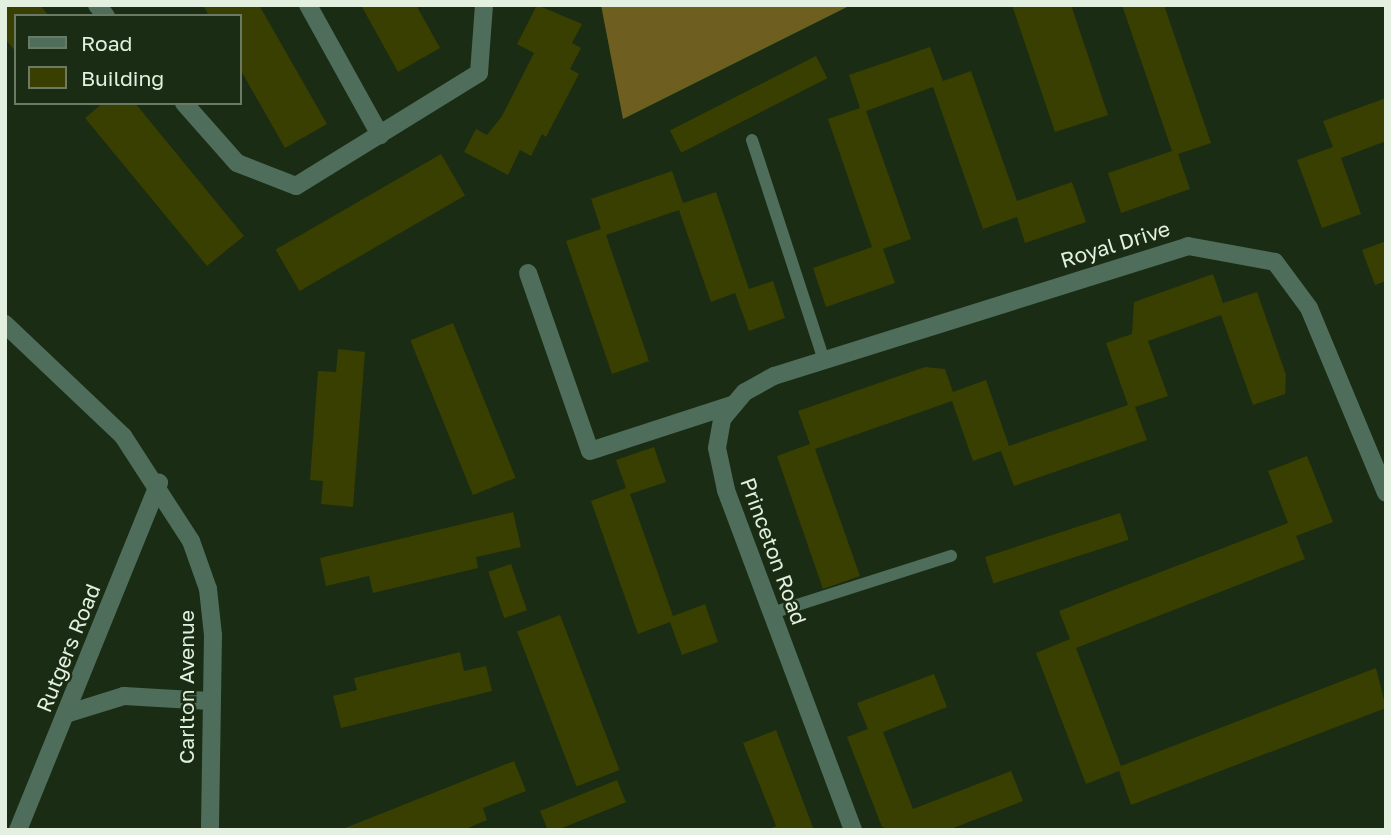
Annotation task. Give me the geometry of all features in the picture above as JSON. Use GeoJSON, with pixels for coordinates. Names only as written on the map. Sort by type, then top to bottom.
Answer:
{"type":"FeatureCollection","features":[{"type":"Feature","properties":{"kind":"street"},"geometry":{"type":"LineString","coordinates":[[308,5],[380,135]]}},
{"type":"Feature","properties":{"kind":"street"},"geometry":{"type":"LineString","coordinates":[[186,105],[237,163],[296,187],[478,73],[484,5]]}},
{"type":"Feature","properties":{"kind":"street","name":"Royal Drive"},"geometry":{"type":"LineString","coordinates":[[824,360],[1188,246],[1275,262],[1309,308],[1386,493]]}},
{"type":"Feature","properties":{"kind":"street"},"geometry":{"type":"LineString","coordinates":[[528,273],[590,450],[734,404],[775,376],[824,360]]}},
{"type":"Feature","properties":{"kind":"street","name":"Carlton Avenue"},"geometry":{"type":"LineString","coordinates":[[5,324],[123,436],[159,483],[208,589],[210,830]]}},
{"type":"Feature","properties":{"kind":"street","name":"Princeton Road"},"geometry":{"type":"LineString","coordinates":[[734,404],[722,419],[717,448],[772,613],[853,830]]}},
{"type":"Feature","properties":{"kind":"street","name":"Rutgers Road"},"geometry":{"type":"LineString","coordinates":[[18,830],[159,483]]}},
{"type":"Feature","properties":{"kind":"street"},"geometry":{"type":"LineString","coordinates":[[66,714],[124,696],[210,701]]}},
{"type":"Feature","properties":{"kind":"lane"},"geometry":{"type":"LineString","coordinates":[[752,140],[824,360]]}},
{"type":"Feature","properties":{"kind":"lane"},"geometry":{"type":"LineString","coordinates":[[772,613],[951,556]]}},
{"type":"Feature","properties":{"kind":"shaded area"},"geometry":{"type":"Polygon","coordinates":[[[601,5],[851,5],[623,119],[601,5]]]}},
{"type":"Feature","properties":{"kind":"building"},"geometry":{"type":"Polygon","coordinates":[[[5,5],[40,5],[47,14],[14,14],[14,50],[5,39],[5,5]]]}},
{"type":"Feature","properties":{"kind":"building"},"geometry":{"type":"Polygon","coordinates":[[[203,5],[259,5],[327,124],[285,148],[242,73],[242,14],[208,14],[203,5]]]}},
{"type":"Feature","properties":{"kind":"building"},"geometry":{"type":"Polygon","coordinates":[[[361,5],[416,5],[440,48],[398,72],[361,5]]]}},
{"type":"Feature","properties":{"kind":"building"},"geometry":{"type":"Polygon","coordinates":[[[537,5],[582,24],[572,43],[581,48],[570,69],[579,74],[546,137],[542,134],[531,156],[520,150],[508,175],[464,152],[476,129],[487,135],[502,116],[534,53],[517,44],[537,5]]]}},
{"type":"Feature","properties":{"kind":"building"},"geometry":{"type":"Polygon","coordinates":[[[1012,5],[1071,5],[1108,115],[1055,132],[1012,5]]]}},
{"type":"Feature","properties":{"kind":"building"},"geometry":{"type":"Polygon","coordinates":[[[1122,5],[1164,5],[1211,143],[1178,154],[1190,189],[1121,213],[1108,173],[1172,151],[1122,5]]]}},
{"type":"Feature","properties":{"kind":"building"},"geometry":{"type":"Polygon","coordinates":[[[930,47],[943,81],[971,71],[1017,201],[1072,182],[1086,222],[1025,243],[1017,217],[983,229],[933,87],[866,111],[911,239],[883,249],[895,283],[826,307],[813,268],[872,247],[828,119],[860,108],[849,75],[930,47]]]}},
{"type":"Feature","properties":{"kind":"building"},"geometry":{"type":"Polygon","coordinates":[[[816,56],[827,78],[681,153],[670,130],[816,56]]]}},
{"type":"Feature","properties":{"kind":"building"},"geometry":{"type":"Polygon","coordinates":[[[1386,98],[1386,141],[1341,158],[1361,214],[1322,228],[1297,160],[1333,147],[1323,121],[1386,98]]]}},
{"type":"Feature","properties":{"kind":"building"},"geometry":{"type":"Polygon","coordinates":[[[101,105],[137,105],[244,236],[207,266],[85,118],[101,105]]]}},
{"type":"Feature","properties":{"kind":"building"},"geometry":{"type":"Polygon","coordinates":[[[441,154],[465,196],[300,291],[276,250],[441,154]]]}},
{"type":"Feature","properties":{"kind":"building"},"geometry":{"type":"Polygon","coordinates":[[[672,171],[683,203],[716,192],[749,289],[773,281],[785,318],[749,331],[735,293],[711,302],[679,210],[606,235],[649,361],[612,374],[566,241],[601,229],[591,199],[672,171]]]}},
{"type":"Feature","properties":{"kind":"building"},"geometry":{"type":"Polygon","coordinates":[[[1386,241],[1386,281],[1375,285],[1362,250],[1386,241]]]}},
{"type":"Feature","properties":{"kind":"building"},"geometry":{"type":"Polygon","coordinates":[[[1213,274],[1223,303],[1257,292],[1286,375],[1285,394],[1253,405],[1221,315],[1148,341],[1168,396],[1135,407],[1147,440],[1014,486],[1001,451],[973,461],[952,401],[815,449],[860,576],[823,589],[777,456],[810,444],[798,411],[925,367],[945,369],[953,392],[986,380],[1009,446],[1128,405],[1106,343],[1132,334],[1134,302],[1213,274]]]}},
{"type":"Feature","properties":{"kind":"building"},"geometry":{"type":"Polygon","coordinates":[[[453,323],[516,478],[473,495],[410,340],[453,323]]]}},
{"type":"Feature","properties":{"kind":"building"},"geometry":{"type":"Polygon","coordinates":[[[338,349],[365,352],[353,507],[321,504],[323,481],[310,480],[318,371],[336,372],[338,349]]]}},
{"type":"Feature","properties":{"kind":"building"},"geometry":{"type":"Polygon","coordinates":[[[654,447],[666,482],[630,494],[673,616],[705,604],[718,642],[682,655],[670,622],[638,634],[591,501],[626,488],[616,460],[654,447]]]}},
{"type":"Feature","properties":{"kind":"building"},"geometry":{"type":"Polygon","coordinates":[[[1307,456],[1333,522],[1296,536],[1305,559],[1076,648],[1121,766],[1376,668],[1386,708],[1131,805],[1119,771],[1086,784],[1036,653],[1070,639],[1059,611],[1288,523],[1268,471],[1307,456]]]}},
{"type":"Feature","properties":{"kind":"building"},"geometry":{"type":"Polygon","coordinates":[[[513,512],[521,547],[476,557],[478,568],[373,593],[369,576],[326,586],[320,558],[513,512]]]}},
{"type":"Feature","properties":{"kind":"building"},"geometry":{"type":"Polygon","coordinates":[[[1120,513],[1129,540],[994,584],[985,557],[1120,513]]]}},
{"type":"Feature","properties":{"kind":"building"},"geometry":{"type":"Polygon","coordinates":[[[511,564],[527,610],[504,618],[488,572],[511,564]]]}},
{"type":"Feature","properties":{"kind":"building"},"geometry":{"type":"Polygon","coordinates":[[[560,615],[619,770],[577,786],[517,631],[560,615]]]}},
{"type":"Feature","properties":{"kind":"building"},"geometry":{"type":"Polygon","coordinates":[[[460,652],[464,671],[486,666],[492,691],[341,728],[333,696],[357,690],[354,678],[460,652]]]}},
{"type":"Feature","properties":{"kind":"building"},"geometry":{"type":"Polygon","coordinates":[[[934,674],[947,707],[883,732],[913,809],[1011,771],[1023,801],[948,830],[892,830],[882,827],[847,737],[868,729],[857,703],[934,674]]]}},
{"type":"Feature","properties":{"kind":"building"},"geometry":{"type":"Polygon","coordinates":[[[776,730],[814,830],[767,830],[776,826],[743,743],[776,730]]]}},
{"type":"Feature","properties":{"kind":"building"},"geometry":{"type":"Polygon","coordinates":[[[514,761],[526,791],[483,808],[487,820],[463,830],[340,830],[514,761]]]}},
{"type":"Feature","properties":{"kind":"building"},"geometry":{"type":"Polygon","coordinates":[[[617,780],[626,802],[557,830],[548,830],[540,811],[617,780]]]}}]}
